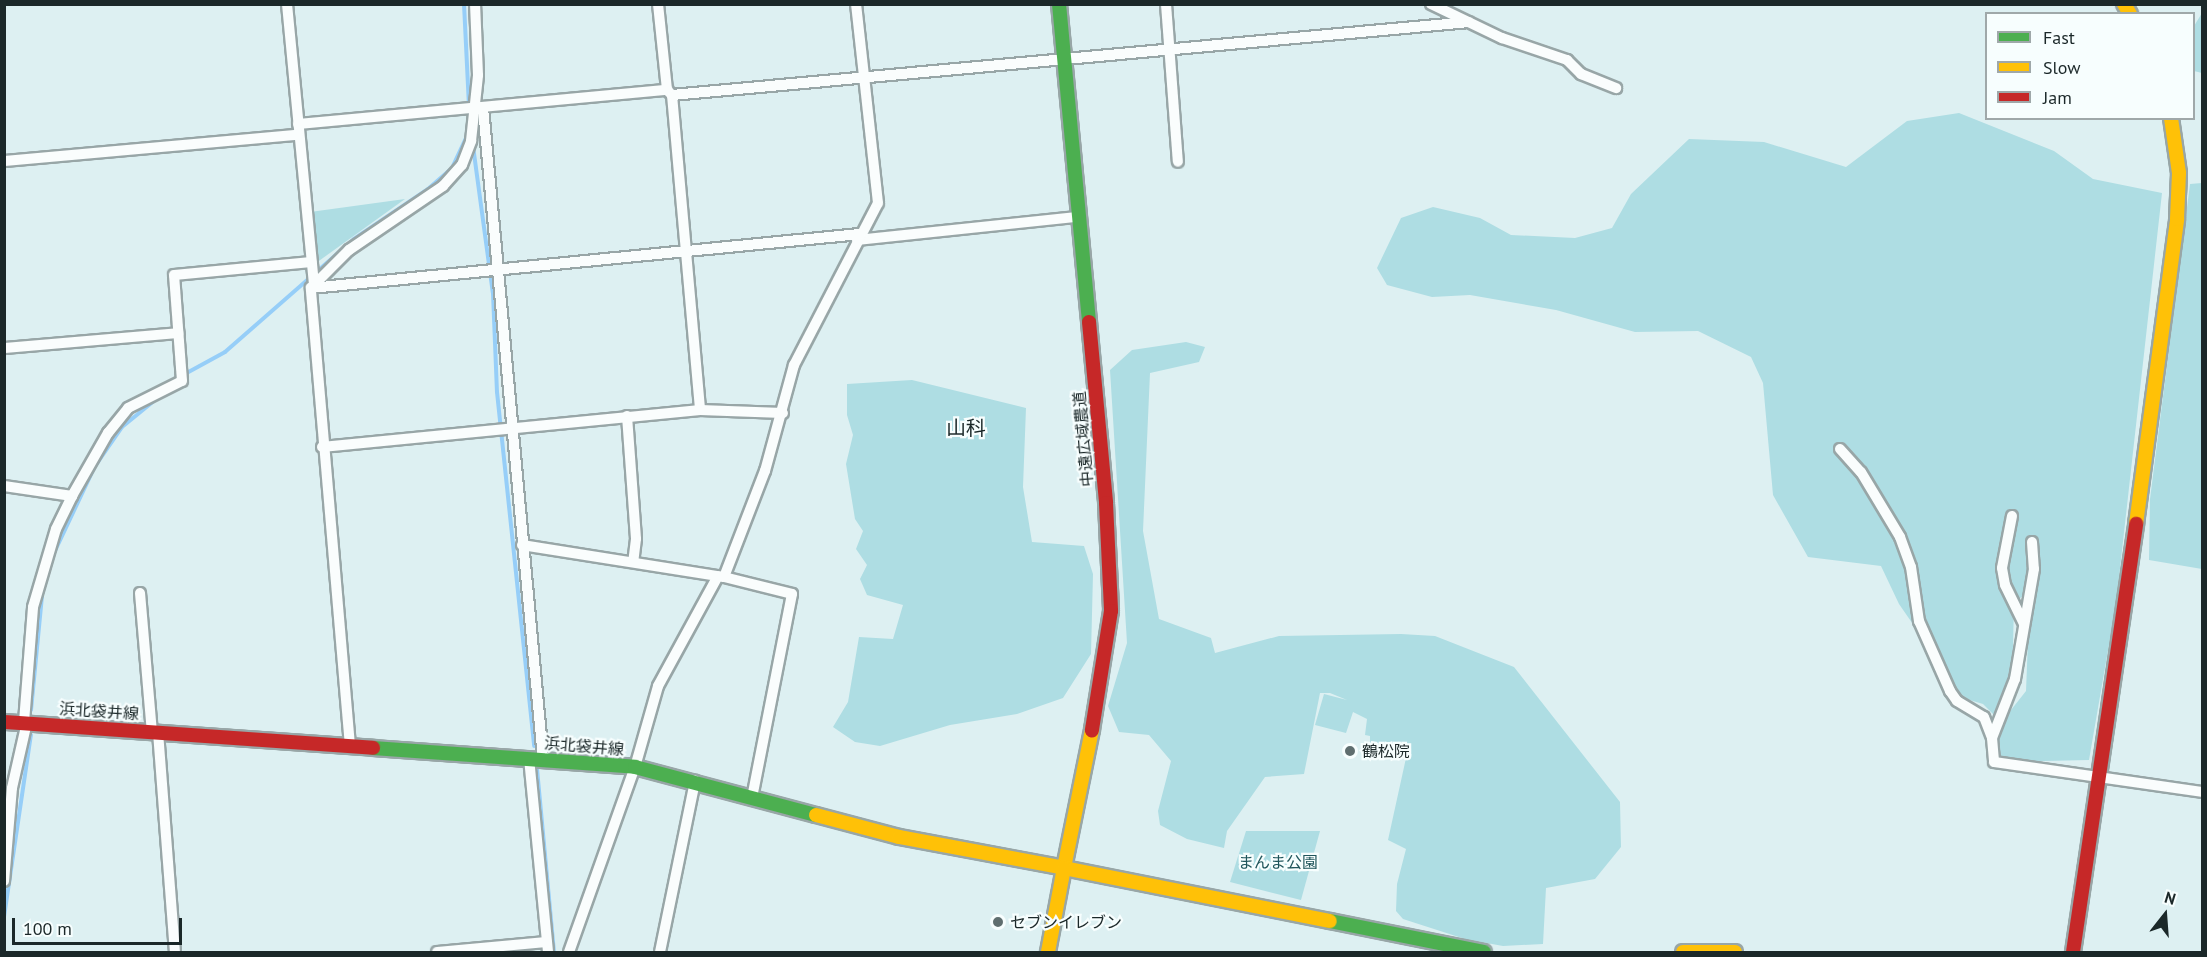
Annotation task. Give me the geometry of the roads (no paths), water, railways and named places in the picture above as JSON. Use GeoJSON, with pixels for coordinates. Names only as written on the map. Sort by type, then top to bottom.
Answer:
{"type":"FeatureCollection","features":[{"type":"Feature","properties":{"kind":"street"},"geometry":{"type":"LineString","coordinates":[[287,4],[312,262],[322,447],[350,746]]}},
{"type":"Feature","properties":{"kind":"street"},"geometry":{"type":"LineString","coordinates":[[437,952],[548,947],[522,545],[478,109],[475,4]]}},
{"type":"Feature","properties":{"kind":"street"},"geometry":{"type":"LineString","coordinates":[[658,4],[669,92],[700,410]]}},
{"type":"Feature","properties":{"kind":"street"},"geometry":{"type":"LineString","coordinates":[[569,952],[636,767],[663,674],[721,576],[783,413],[794,365],[858,237],[878,203],[856,4]]}},
{"type":"Feature","properties":{"kind":"street","name":"中遠広域農道"},"geometry":{"type":"LineString","coordinates":[[1059,4],[1077,217],[1106,503],[1111,611],[1106,659],[1064,868]]}},
{"type":"Feature","properties":{"kind":"street"},"geometry":{"type":"LineString","coordinates":[[1166,4],[1178,162]]}},
{"type":"Feature","properties":{"kind":"street"},"geometry":{"type":"LineString","coordinates":[[1431,4],[1468,22],[1567,60],[1581,74],[1616,88]]}},
{"type":"Feature","properties":{"kind":"street"},"geometry":{"type":"LineString","coordinates":[[4,161],[478,109],[669,92],[864,79],[1064,58],[1468,22]]}},
{"type":"Feature","properties":{"kind":"street"},"geometry":{"type":"LineString","coordinates":[[312,286],[349,250],[450,179],[466,158],[478,109]]}},
{"type":"Feature","properties":{"kind":"street"},"geometry":{"type":"LineString","coordinates":[[2073,952],[2101,778],[2176,219],[2179,173],[2171,120]]}},
{"type":"Feature","properties":{"kind":"street"},"geometry":{"type":"LineString","coordinates":[[312,286],[1077,217]]}},
{"type":"Feature","properties":{"kind":"street"},"geometry":{"type":"LineString","coordinates":[[4,881],[12,788],[26,722],[33,607],[56,529],[108,433],[128,408],[182,381],[174,275],[312,262]]}},
{"type":"Feature","properties":{"kind":"street"},"geometry":{"type":"LineString","coordinates":[[4,348],[178,333]]}},
{"type":"Feature","properties":{"kind":"street"},"geometry":{"type":"LineString","coordinates":[[322,447],[700,410],[783,413]]}},
{"type":"Feature","properties":{"kind":"street"},"geometry":{"type":"LineString","coordinates":[[627,416],[636,538],[633,562]]}},
{"type":"Feature","properties":{"kind":"street"},"geometry":{"type":"LineString","coordinates":[[1840,449],[1861,472],[1900,537],[1911,567],[1919,621],[1950,691],[1957,701],[1984,717],[1992,738],[1994,762],[2202,792]]}},
{"type":"Feature","properties":{"kind":"street"},"geometry":{"type":"LineString","coordinates":[[4,486],[72,496]]}},
{"type":"Feature","properties":{"kind":"street"},"geometry":{"type":"LineString","coordinates":[[2012,516],[2002,568],[2006,585],[2025,624]]}},
{"type":"Feature","properties":{"kind":"street"},"geometry":{"type":"LineString","coordinates":[[1992,738],[2015,679],[2034,569],[2032,542]]}},
{"type":"Feature","properties":{"kind":"street"},"geometry":{"type":"LineString","coordinates":[[522,545],[721,576],[792,594],[752,797]]}},
{"type":"Feature","properties":{"kind":"street"},"geometry":{"type":"LineString","coordinates":[[140,593],[175,952]]}},
{"type":"Feature","properties":{"kind":"street","name":"浜北袋井線"},"geometry":{"type":"LineString","coordinates":[[4,722],[636,767],[899,837],[1484,952]]}},
{"type":"Feature","properties":{"kind":"street"},"geometry":{"type":"LineString","coordinates":[[660,952],[695,781]]}},
{"type":"Feature","properties":{"kind":"street"},"geometry":{"type":"LineString","coordinates":[[1048,952],[1064,868]]}},
{"type":"Feature","properties":{"kind":"street"},"geometry":{"type":"LineString","coordinates":[[1683,952],[1735,952]]}},
{"type":"Feature","properties":{"kind":"waterway"},"geometry":{"type":"LineString","coordinates":[[464,4],[469,107]]}},
{"type":"Feature","properties":{"kind":"waterway"},"geometry":{"type":"LineString","coordinates":[[183,375],[225,352],[354,239],[428,189],[452,168],[467,136]]}},
{"type":"Feature","properties":{"kind":"waterway"},"geometry":{"type":"LineString","coordinates":[[473,146],[493,293],[497,392],[534,746]]}},
{"type":"Feature","properties":{"kind":"waterway"},"geometry":{"type":"LineString","coordinates":[[54,553],[95,466],[122,427],[160,396]]}},
{"type":"Feature","properties":{"kind":"waterway"},"geometry":{"type":"LineString","coordinates":[[31,710],[42,595]]}},
{"type":"Feature","properties":{"kind":"waterway"},"geometry":{"type":"LineString","coordinates":[[4,917],[31,735]]}},
{"type":"Feature","properties":{"kind":"waterway"},"geometry":{"type":"LineString","coordinates":[[537,769],[554,952]]}},
{"type":"Feature","properties":{"kind":"place","name":"鶴松院"},"geometry":{"type":"Point","coordinates":[1350,751]}},
{"type":"Feature","properties":{"kind":"place","name":"セブンイレブン"},"geometry":{"type":"Point","coordinates":[998,922]}},
{"type":"Feature","properties":{"kind":"district","name":"山科"},"geometry":{"type":"Point","coordinates":[966,428]}},
{"type":"Feature","properties":{"kind":"park label","name":"まんま公園"},"geometry":{"type":"Point","coordinates":[1278,862]}}]}
